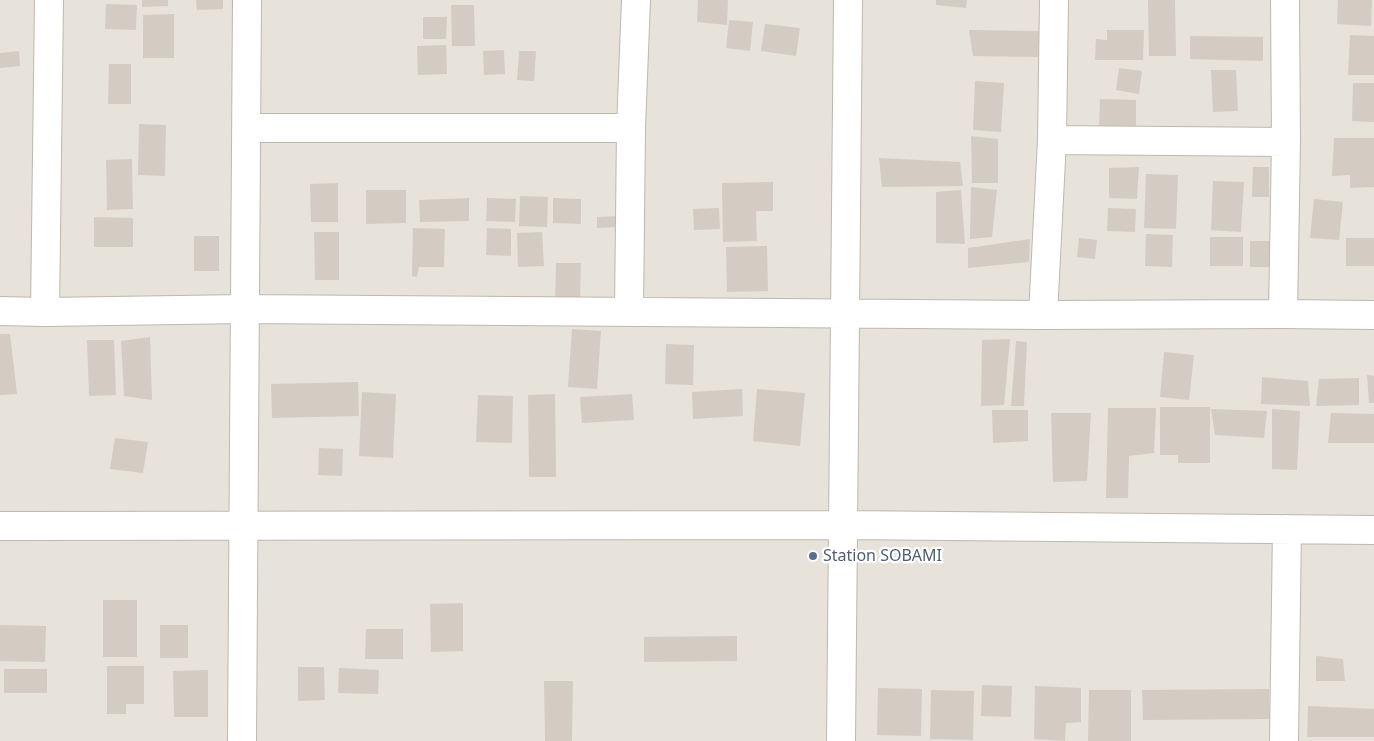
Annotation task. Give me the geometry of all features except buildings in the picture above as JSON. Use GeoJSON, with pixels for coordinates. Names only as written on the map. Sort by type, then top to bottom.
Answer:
{"type":"FeatureCollection","features":[{"type":"Feature","properties":{"kind":"street"},"geometry":{"type":"LineString","coordinates":[[45,312],[49,0]]}},
{"type":"Feature","properties":{"kind":"street"},"geometry":{"type":"LineString","coordinates":[[242,741],[248,0]]}},
{"type":"Feature","properties":{"kind":"street"},"geometry":{"type":"LineString","coordinates":[[629,311],[631,128],[636,0]]}},
{"type":"Feature","properties":{"kind":"street"},"geometry":{"type":"LineString","coordinates":[[841,741],[848,0]]}},
{"type":"Feature","properties":{"kind":"street"},"geometry":{"type":"LineString","coordinates":[[1043,315],[1052,140],[1054,0]]}},
{"type":"Feature","properties":{"kind":"street"},"geometry":{"type":"LineString","coordinates":[[1282,314],[1286,142],[1285,0]]}},
{"type":"Feature","properties":{"kind":"street"},"geometry":{"type":"LineString","coordinates":[[246,128],[631,128]]}},
{"type":"Feature","properties":{"kind":"street"},"geometry":{"type":"LineString","coordinates":[[1052,140],[1286,142]]}},
{"type":"Feature","properties":{"kind":"street"},"geometry":{"type":"LineString","coordinates":[[0,312],[245,309],[1043,315],[1374,315]]}},
{"type":"Feature","properties":{"kind":"street"},"geometry":{"type":"LineString","coordinates":[[0,526],[844,525],[1374,530]]}},
{"type":"Feature","properties":{"kind":"street"},"geometry":{"type":"LineString","coordinates":[[1284,741],[1287,529]]}},
{"type":"Feature","properties":{"kind":"shaded area"},"geometry":{"type":"Polygon","coordinates":[[[0,0],[1374,0],[1374,741],[0,741],[0,0]]]}},
{"type":"Feature","properties":{"kind":"place","name":"Station SOBAMI"},"geometry":{"type":"Point","coordinates":[813,556]}}]}
